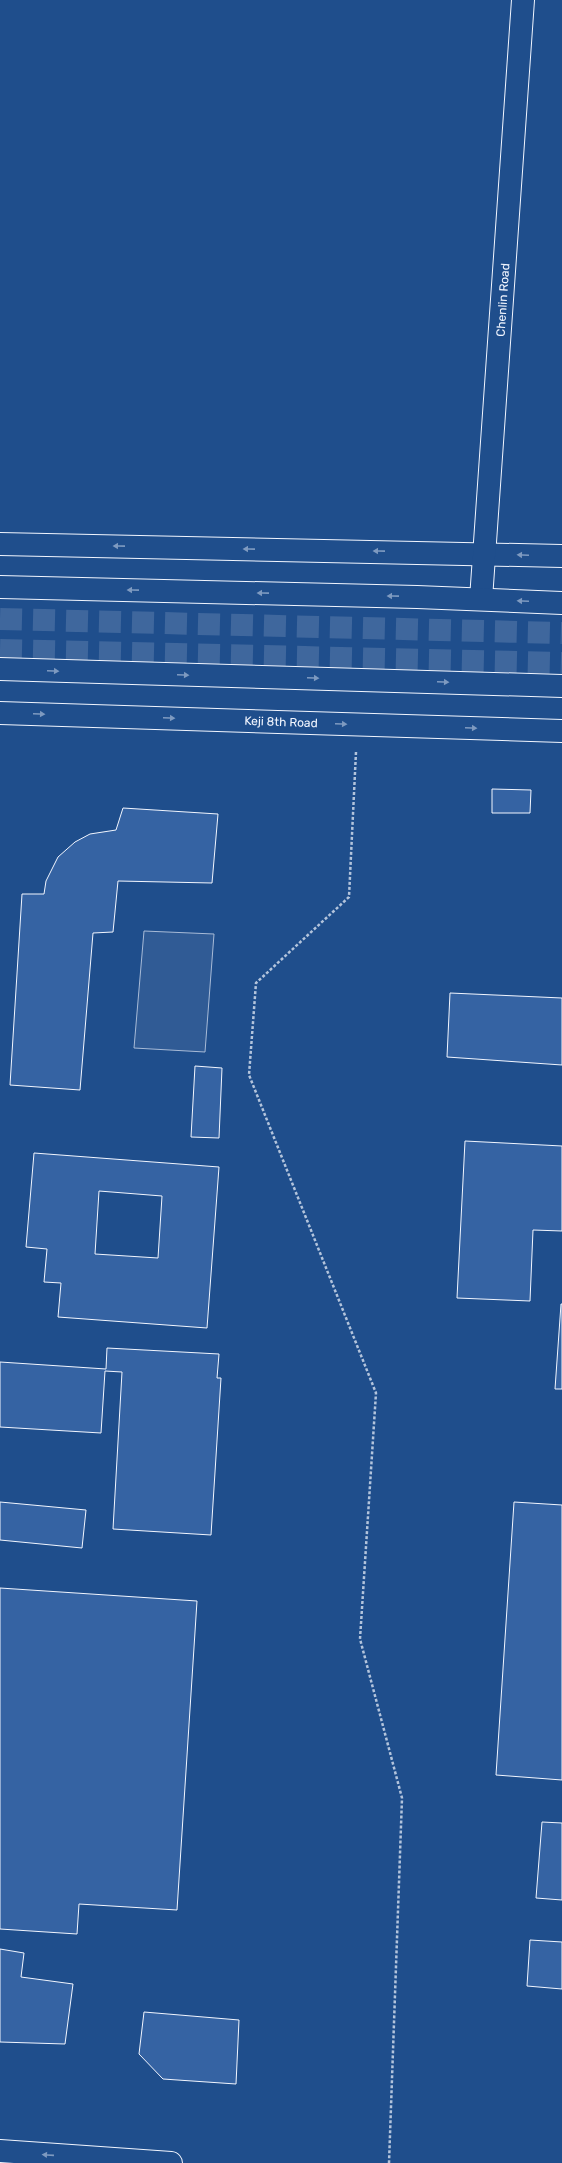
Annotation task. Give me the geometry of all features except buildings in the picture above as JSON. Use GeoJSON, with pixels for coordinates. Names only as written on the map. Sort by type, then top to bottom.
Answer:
{"type":"FeatureCollection","features":[{"type":"Feature","properties":{"kind":"street","name":"Chenlin Road"},"geometry":{"type":"LineString","coordinates":[[481,599],[524,0]]}},
{"type":"Feature","properties":{"kind":"street"},"geometry":{"type":"LineString","coordinates":[[0,544],[562,556]]}},
{"type":"Feature","properties":{"kind":"street"},"geometry":{"type":"LineString","coordinates":[[0,587],[481,599],[562,603]]}},
{"type":"Feature","properties":{"kind":"street"},"geometry":{"type":"LineString","coordinates":[[0,669],[562,686]]}},
{"type":"Feature","properties":{"kind":"street","name":"Keji 8th Road"},"geometry":{"type":"LineString","coordinates":[[0,713],[562,731]]}},
{"type":"Feature","properties":{"kind":"street"},"geometry":{"type":"LineString","coordinates":[[0,2151],[171,2163]]}},
{"type":"Feature","properties":{"kind":"path"},"geometry":{"type":"LineString","coordinates":[[357,724],[349,898],[256,983],[249,1075],[376,1393],[360,1639],[402,1798],[389,2163]]}},
{"type":"Feature","properties":{"kind":"shaded area"},"geometry":{"type":"Polygon","coordinates":[[[144,931],[214,934],[205,1052],[134,1048],[144,931]]]}},
{"type":"Feature","properties":{"kind":"tunnel"},"geometry":{"type":"LineString","coordinates":[[0,619],[562,633]]}},
{"type":"Feature","properties":{"kind":"tunnel"},"geometry":{"type":"LineString","coordinates":[[0,650],[562,663]]}}]}
